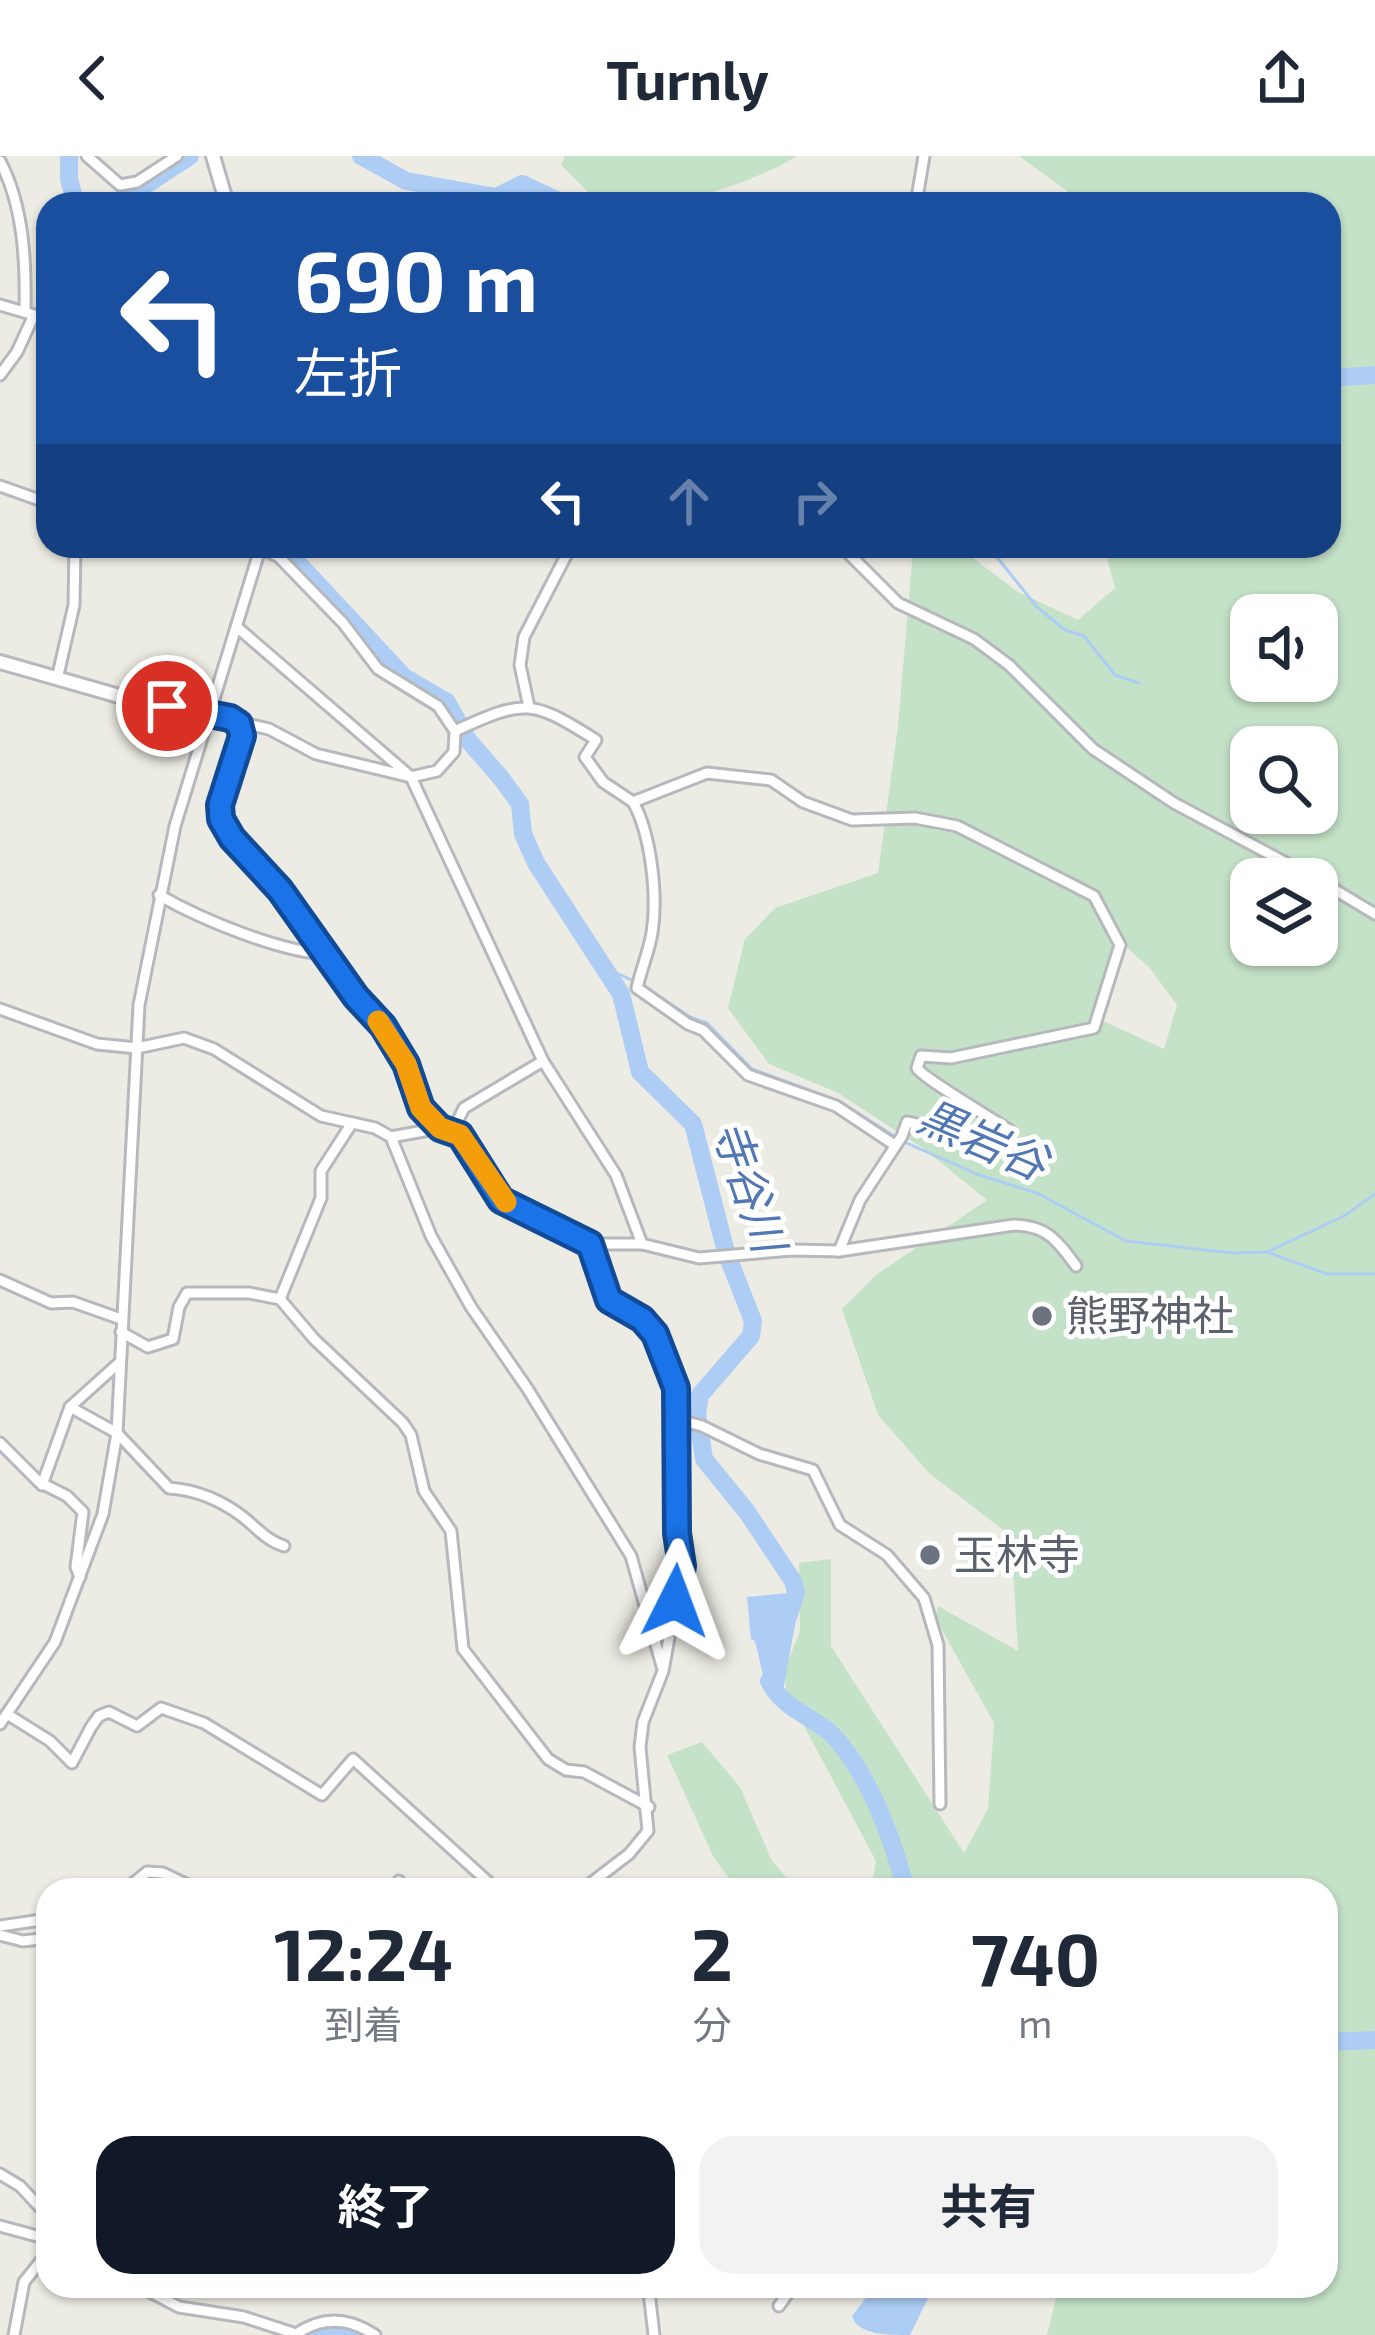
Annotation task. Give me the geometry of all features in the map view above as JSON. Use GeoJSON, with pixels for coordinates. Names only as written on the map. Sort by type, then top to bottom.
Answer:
{"type":"FeatureCollection","features":[{"type":"Feature","properties":{"kind":"street"},"geometry":{"type":"LineString","coordinates":[[87,156],[120,185],[137,182],[177,156]]}},
{"type":"Feature","properties":{"kind":"street"},"geometry":{"type":"LineString","coordinates":[[212,156],[223,192]]}},
{"type":"Feature","properties":{"kind":"street"},"geometry":{"type":"LineString","coordinates":[[918,192],[923,156]]}},
{"type":"Feature","properties":{"kind":"street"},"geometry":{"type":"LineString","coordinates":[[0,161],[10,180],[20,225],[30,314],[17,352],[0,375]]}},
{"type":"Feature","properties":{"kind":"street"},"geometry":{"type":"LineString","coordinates":[[0,305],[36,316]]}},
{"type":"Feature","properties":{"kind":"street"},"geometry":{"type":"LineString","coordinates":[[0,487],[36,499]]}},
{"type":"Feature","properties":{"kind":"street"},"geometry":{"type":"LineString","coordinates":[[57,679],[74,605],[76,558]]}},
{"type":"Feature","properties":{"kind":"street"},"geometry":{"type":"LineString","coordinates":[[0,1724],[55,1642],[103,1514],[117,1433],[139,1005],[159,895],[208,715],[258,558]]}},
{"type":"Feature","properties":{"kind":"street"},"geometry":{"type":"LineString","coordinates":[[0,662],[126,698],[269,729],[316,754],[411,777],[436,771],[454,752],[455,731],[439,706],[378,669],[343,623],[280,558]]}},
{"type":"Feature","properties":{"kind":"street"},"geometry":{"type":"LineString","coordinates":[[529,707],[520,665],[524,637],[565,558]]}},
{"type":"Feature","properties":{"kind":"street"},"geometry":{"type":"LineString","coordinates":[[853,558],[898,603],[974,639],[1009,665],[1108,759],[1174,803],[1277,858]]}},
{"type":"Feature","properties":{"kind":"street"},"geometry":{"type":"LineString","coordinates":[[238,628],[411,777],[543,1061],[616,1175],[642,1244]]}},
{"type":"Feature","properties":{"kind":"street"},"geometry":{"type":"LineString","coordinates":[[455,731],[488,715],[529,707],[546,709],[596,740],[585,757],[603,782],[633,802],[642,818],[651,860],[653,930],[638,982],[688,1024],[703,1030],[748,1075],[836,1106],[896,1141]]}},
{"type":"Feature","properties":{"kind":"street"},"geometry":{"type":"LineString","coordinates":[[239,724],[242,736],[220,805],[221,819],[383,1026],[406,1064],[421,1108],[440,1128],[460,1135]]}},
{"type":"Feature","properties":{"kind":"street"},"geometry":{"type":"LineString","coordinates":[[633,802],[707,773],[770,781],[803,802],[852,820],[916,818],[957,826],[1094,896],[1120,945],[1094,1028],[951,1058],[921,1056],[917,1069],[923,1079],[946,1088],[1010,1130],[999,1142],[907,1122],[860,1200],[839,1251]]}},
{"type":"Feature","properties":{"kind":"street"},"geometry":{"type":"LineString","coordinates":[[1338,892],[1375,914]]}},
{"type":"Feature","properties":{"kind":"street"},"geometry":{"type":"LineString","coordinates":[[159,895],[185,910],[298,953],[327,954]]}},
{"type":"Feature","properties":{"kind":"street"},"geometry":{"type":"LineString","coordinates":[[0,1009],[97,1045],[137,1048],[184,1038],[214,1049],[321,1116],[392,1137],[440,1128]]}},
{"type":"Feature","properties":{"kind":"street"},"geometry":{"type":"LineString","coordinates":[[543,1061],[464,1108],[458,1120],[460,1135],[501,1200],[590,1244],[642,1244],[699,1258],[727,1257],[839,1251],[1036,1226],[1076,1266]]}},
{"type":"Feature","properties":{"kind":"street"},"geometry":{"type":"LineString","coordinates":[[280,1299],[321,1198],[321,1171],[352,1123]]}},
{"type":"Feature","properties":{"kind":"street"},"geometry":{"type":"LineString","coordinates":[[392,1137],[430,1236],[631,1556],[663,1671]]}},
{"type":"Feature","properties":{"kind":"street"},"geometry":{"type":"LineString","coordinates":[[590,1244],[609,1300],[642,1319],[655,1334],[676,1388],[677,1533],[682,1566],[663,1671],[643,1722],[640,1748],[649,1832],[597,1878]]}},
{"type":"Feature","properties":{"kind":"street"},"geometry":{"type":"LineString","coordinates":[[0,1280],[50,1303],[73,1302],[121,1326],[148,1347],[173,1340],[179,1307],[187,1293],[280,1299],[314,1340],[411,1435],[424,1491],[451,1531],[463,1649],[499,1700],[548,1760],[566,1770],[584,1772],[649,1807]]}},
{"type":"Feature","properties":{"kind":"street"},"geometry":{"type":"LineString","coordinates":[[42,1485],[70,1407],[120,1362]]}},
{"type":"Feature","properties":{"kind":"street"},"geometry":{"type":"LineString","coordinates":[[70,1407],[117,1433],[169,1488],[195,1490],[284,1546]]}},
{"type":"Feature","properties":{"kind":"street"},"geometry":{"type":"LineString","coordinates":[[676,1419],[759,1454],[813,1470],[840,1526],[887,1555],[924,1598],[938,1645],[940,1804]]}},
{"type":"Feature","properties":{"kind":"street"},"geometry":{"type":"LineString","coordinates":[[0,1443],[42,1485],[67,1496],[83,1513],[76,1567],[80,1577]]}},
{"type":"Feature","properties":{"kind":"street"},"geometry":{"type":"LineString","coordinates":[[8,1714],[50,1741],[72,1763],[99,1716],[109,1712],[137,1726],[161,1708],[188,1715],[322,1796],[353,1759],[484,1878]]}},
{"type":"Feature","properties":{"kind":"street"},"geometry":{"type":"LineString","coordinates":[[140,1878],[148,1872],[173,1878]]}},
{"type":"Feature","properties":{"kind":"street"},"geometry":{"type":"LineString","coordinates":[[0,1926],[36,1921]]}},
{"type":"Feature","properties":{"kind":"street"},"geometry":{"type":"LineString","coordinates":[[0,1935],[36,1939]]}},
{"type":"Feature","properties":{"kind":"street"},"geometry":{"type":"LineString","coordinates":[[0,2174],[36,2203]]}},
{"type":"Feature","properties":{"kind":"street"},"geometry":{"type":"LineString","coordinates":[[0,2226],[36,2236]]}},
{"type":"Feature","properties":{"kind":"street"},"geometry":{"type":"LineString","coordinates":[[14,2335],[23,2282],[36,2266]]}},
{"type":"Feature","properties":{"kind":"street"},"geometry":{"type":"LineString","coordinates":[[162,2298],[179,2307],[244,2317],[295,2334],[314,2322],[337,2320],[375,2335]]}},
{"type":"Feature","properties":{"kind":"street"},"geometry":{"type":"LineString","coordinates":[[650,2298],[655,2335]]}},
{"type":"Feature","properties":{"kind":"street"},"geometry":{"type":"LineString","coordinates":[[779,2306],[785,2298]]}},
{"type":"Feature","properties":{"kind":"green space"},"geometry":{"type":"Polygon","coordinates":[[[565,156],[797,156],[711,192],[589,192],[561,165],[565,156]]]}},
{"type":"Feature","properties":{"kind":"green space"},"geometry":{"type":"Polygon","coordinates":[[[1019,156],[1375,156],[1375,2335],[1047,2335],[1056,2298],[1338,2298],[1338,1878],[873,1878],[876,1861],[787,1694],[784,1671],[800,1631],[799,1563],[831,1559],[831,1646],[964,1853],[988,1809],[994,1723],[936,1619],[938,1606],[1018,1651],[1011,1536],[929,1473],[878,1415],[842,1309],[876,1275],[987,1200],[924,1149],[838,1093],[769,1064],[728,1008],[745,939],[775,908],[878,873],[898,726],[912,558],[973,558],[1018,592],[1078,620],[1115,588],[1107,558],[1341,558],[1341,192],[1068,192],[1019,156]],[[1126,947],[1103,1021],[1164,1049],[1177,1005],[1149,967],[1126,947]]]}},
{"type":"Feature","properties":{"kind":"green space"},"geometry":{"type":"Polygon","coordinates":[[[702,1742],[740,1787],[771,1859],[786,1878],[729,1878],[713,1856],[667,1755],[702,1742]]]}},
{"type":"Feature","properties":{"kind":"water"},"geometry":{"type":"Polygon","coordinates":[[[801,1592],[781,1702],[767,1692],[751,1639],[747,1597],[801,1592]]]}},
{"type":"Feature","properties":{"kind":"water"},"geometry":{"type":"Polygon","coordinates":[[[866,2298],[928,2298],[910,2335],[875,2333],[860,2327],[852,2316],[866,2298]]]}},
{"type":"Feature","properties":{"kind":"waterway","name":"寺谷川"},"geometry":{"type":"LineString","coordinates":[[69,156],[73,192]]}},
{"type":"Feature","properties":{"kind":"waterway"},"geometry":{"type":"LineString","coordinates":[[135,192],[190,156]]}},
{"type":"Feature","properties":{"kind":"waterway"},"geometry":{"type":"LineString","coordinates":[[361,156],[406,181],[468,192]]}},
{"type":"Feature","properties":{"kind":"waterway"},"geometry":{"type":"LineString","coordinates":[[506,192],[522,184],[539,192]]}},
{"type":"Feature","properties":{"kind":"waterway"},"geometry":{"type":"LineString","coordinates":[[1341,377],[1375,375]]}},
{"type":"Feature","properties":{"kind":"waterway","name":"寺谷川"},"geometry":{"type":"LineString","coordinates":[[293,558],[404,677],[447,702],[468,740],[520,804],[523,834],[536,863],[621,994],[640,1072],[693,1124],[726,1252],[753,1321],[751,1336],[700,1395],[697,1413],[704,1459],[793,1581],[796,1592],[789,1615]]}},
{"type":"Feature","properties":{"kind":"waterway"},"geometry":{"type":"LineString","coordinates":[[998,558],[1037,607],[1065,630],[1084,636],[1115,675],[1139,683]]}},
{"type":"Feature","properties":{"kind":"waterway","name":"黒岩谷"},"geometry":{"type":"LineString","coordinates":[[603,967],[634,981]]}},
{"type":"Feature","properties":{"kind":"waterway","name":"黒岩谷"},"geometry":{"type":"LineString","coordinates":[[643,985],[707,1023],[752,1069],[839,1101],[902,1141],[979,1175],[1037,1193],[1126,1241],[1232,1253],[1267,1252],[1327,1274],[1375,1274]]}},
{"type":"Feature","properties":{"kind":"waterway"},"geometry":{"type":"LineString","coordinates":[[1269,1251],[1344,1216],[1375,1194]]}},
{"type":"Feature","properties":{"kind":"waterway","name":"寺谷川"},"geometry":{"type":"LineString","coordinates":[[769,1681],[783,1700],[831,1733],[851,1758],[880,1813],[903,1878]]}},
{"type":"Feature","properties":{"kind":"waterway","name":"寺谷川"},"geometry":{"type":"LineString","coordinates":[[1338,2042],[1375,2040]]}},
{"type":"Feature","properties":{"kind":"waterway"},"geometry":{"type":"LineString","coordinates":[[317,2335],[341,2331],[354,2335]]}},
{"type":"Feature","properties":{"kind":"slow traffic"},"geometry":{"type":"LineString","coordinates":[[378,1021],[406,1064],[421,1108],[440,1128],[460,1135],[506,1202]]}},
{"type":"Feature","properties":{"kind":"place","name":"熊野神社"},"geometry":{"type":"Point","coordinates":[1042,1316]}},
{"type":"Feature","properties":{"kind":"place","name":"玉林寺"},"geometry":{"type":"Point","coordinates":[930,1555]}},
{"type":"Feature","properties":{"kind":"route"},"geometry":{"type":"LineString","coordinates":[[167,706],[230,718],[239,724],[242,736],[220,805],[221,819],[383,1026],[406,1064],[421,1108],[440,1128],[460,1135],[501,1200],[590,1244],[609,1300],[642,1319],[655,1334],[679,1398],[677,1533],[682,1566],[675,1601]]}}]}
